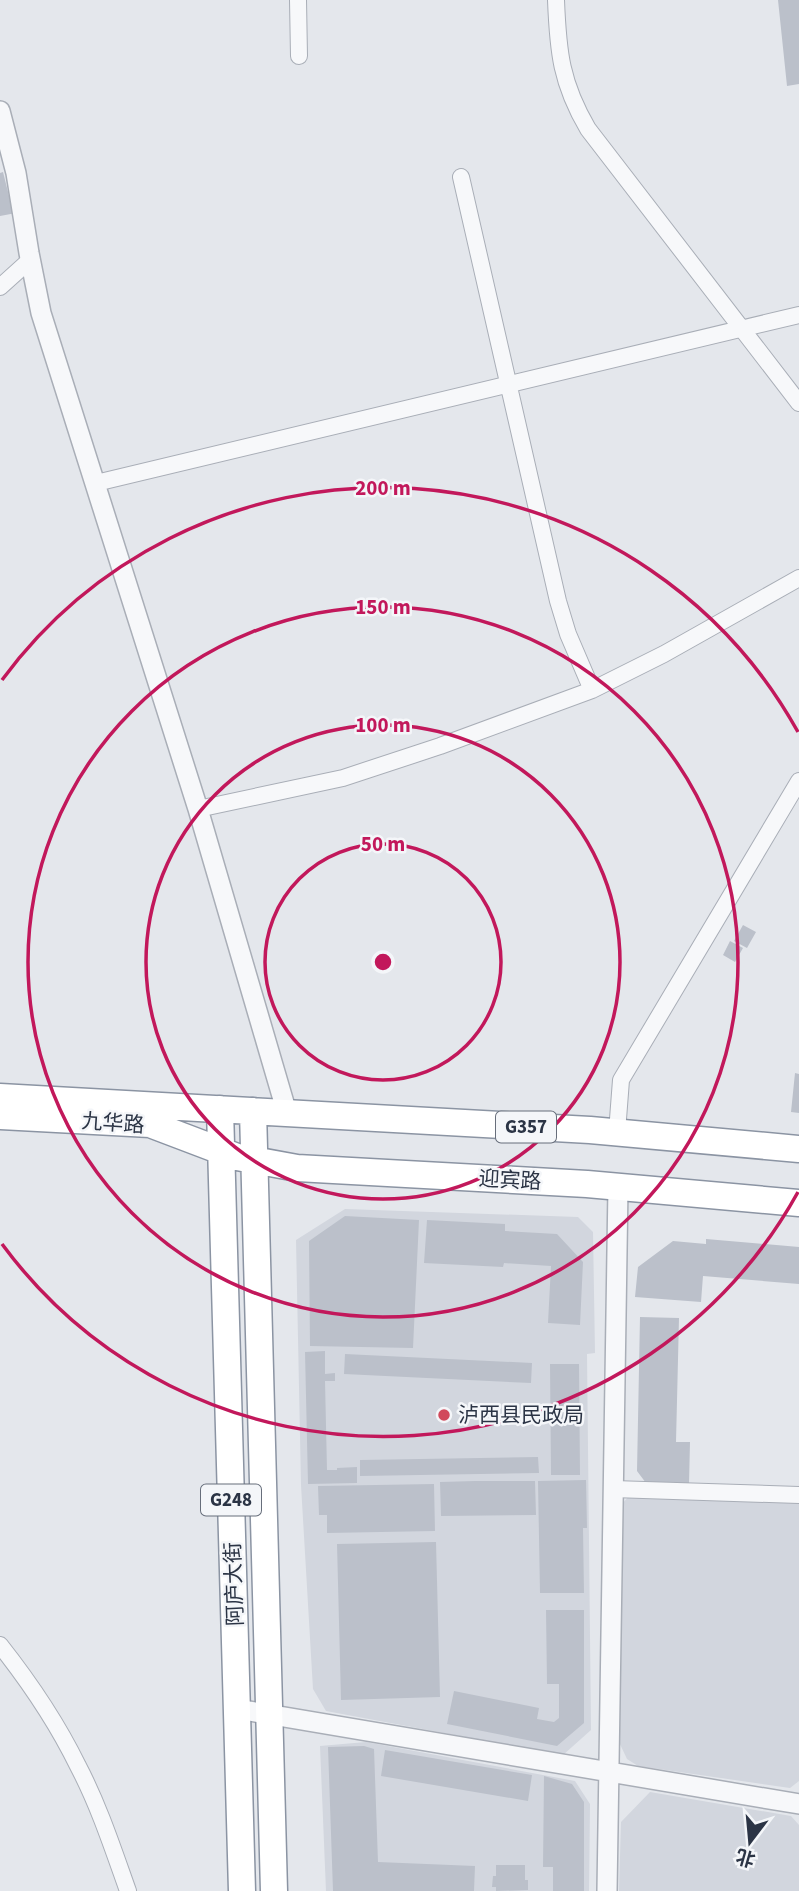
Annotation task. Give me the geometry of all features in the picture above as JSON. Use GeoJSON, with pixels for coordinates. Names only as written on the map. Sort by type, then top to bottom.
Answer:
{"type":"FeatureCollection","features":[{"type":"Feature","properties":{"kind":"highway","name":"九华路"},"geometry":{"type":"LineString","coordinates":[[0,1097],[220,1109]]}},
{"type":"Feature","properties":{"kind":"highway"},"geometry":{"type":"LineString","coordinates":[[220,1109],[253,1111]]}},
{"type":"Feature","properties":{"kind":"highway","name":"阿庐大街"},"geometry":{"type":"LineString","coordinates":[[220,1109],[242,1891]]}},
{"type":"Feature","properties":{"kind":"highway","name":"G357"},"geometry":{"type":"LineString","coordinates":[[253,1111],[617,1132],[799,1149]]}},
{"type":"Feature","properties":{"kind":"highway","name":"G248"},"geometry":{"type":"LineString","coordinates":[[253,1111],[274,1891]]}},
{"type":"Feature","properties":{"kind":"highway","name":"九华路"},"geometry":{"type":"LineString","coordinates":[[0,1116],[149,1124],[222,1151]]}},
{"type":"Feature","properties":{"kind":"highway","name":"迎宾路"},"geometry":{"type":"LineString","coordinates":[[222,1151],[254,1161],[321,1170],[618,1187],[799,1203]]}},
{"type":"Feature","properties":{"kind":"street"},"geometry":{"type":"LineString","coordinates":[[298,0],[299,57]]}},
{"type":"Feature","properties":{"kind":"street"},"geometry":{"type":"LineString","coordinates":[[555,0],[560,60],[578,111],[600,145],[799,403]]}},
{"type":"Feature","properties":{"kind":"street"},"geometry":{"type":"LineString","coordinates":[[0,111],[16,173],[41,313],[198,809],[287,1113]]}},
{"type":"Feature","properties":{"kind":"street"},"geometry":{"type":"LineString","coordinates":[[461,177],[558,601],[568,634],[592,690]]}},
{"type":"Feature","properties":{"kind":"street"},"geometry":{"type":"LineString","coordinates":[[0,287],[30,260]]}},
{"type":"Feature","properties":{"kind":"street"},"geometry":{"type":"LineString","coordinates":[[96,483],[799,315]]}},
{"type":"Feature","properties":{"kind":"street"},"geometry":{"type":"LineString","coordinates":[[198,809],[343,778],[450,743],[592,690],[664,654],[799,578]]}},
{"type":"Feature","properties":{"kind":"street"},"geometry":{"type":"LineString","coordinates":[[617,1132],[621,1080],[799,781]]}},
{"type":"Feature","properties":{"kind":"street"},"geometry":{"type":"LineString","coordinates":[[607,1891],[618,1187]]}},
{"type":"Feature","properties":{"kind":"street"},"geometry":{"type":"LineString","coordinates":[[613,1489],[799,1495]]}},
{"type":"Feature","properties":{"kind":"street"},"geometry":{"type":"LineString","coordinates":[[0,1644],[46,1708],[74,1758],[94,1799],[128,1891]]}},
{"type":"Feature","properties":{"kind":"street"},"geometry":{"type":"LineString","coordinates":[[237,1709],[799,1804]]}},
{"type":"Feature","properties":{"kind":"shaded area"},"geometry":{"type":"Polygon","coordinates":[[[345,1209],[578,1217],[593,1232],[595,1353],[587,1354],[591,1730],[563,1755],[326,1711],[313,1689],[301,1485],[296,1240],[345,1209]]]}},
{"type":"Feature","properties":{"kind":"shaded area"},"geometry":{"type":"Polygon","coordinates":[[[630,1495],[799,1503],[799,1781],[790,1788],[638,1766],[627,1759],[619,1742],[621,1505],[630,1495]]]}},
{"type":"Feature","properties":{"kind":"shaded area"},"geometry":{"type":"Polygon","coordinates":[[[366,1742],[575,1781],[590,1804],[589,1891],[326,1891],[320,1746],[366,1742]]]}},
{"type":"Feature","properties":{"kind":"shaded area"},"geometry":{"type":"Polygon","coordinates":[[[650,1792],[791,1816],[799,1825],[799,1891],[619,1891],[621,1822],[650,1792]]]}},
{"type":"Feature","properties":{"kind":"building"},"geometry":{"type":"Polygon","coordinates":[[[778,0],[799,0],[799,84],[787,86],[778,0]]]}},
{"type":"Feature","properties":{"kind":"building"},"geometry":{"type":"Polygon","coordinates":[[[3,172],[16,213],[0,216],[0,173],[3,172]]]}},
{"type":"Feature","properties":{"kind":"building"},"geometry":{"type":"Polygon","coordinates":[[[743,925],[756,932],[747,948],[734,941],[743,925]]]}},
{"type":"Feature","properties":{"kind":"building"},"geometry":{"type":"Polygon","coordinates":[[[730,941],[743,948],[735,962],[723,955],[730,941]]]}},
{"type":"Feature","properties":{"kind":"building"},"geometry":{"type":"Polygon","coordinates":[[[795,1073],[799,1074],[799,1113],[791,1112],[795,1073]]]}},
{"type":"Feature","properties":{"kind":"building"},"geometry":{"type":"Polygon","coordinates":[[[345,1216],[419,1220],[413,1348],[310,1346],[309,1241],[345,1216]]]}},
{"type":"Feature","properties":{"kind":"building"},"geometry":{"type":"Polygon","coordinates":[[[427,1220],[505,1224],[505,1231],[557,1234],[583,1262],[580,1325],[548,1323],[551,1266],[504,1263],[503,1267],[424,1263],[427,1220]]]}},
{"type":"Feature","properties":{"kind":"building"},"geometry":{"type":"Polygon","coordinates":[[[706,1239],[799,1247],[799,1284],[703,1276],[701,1302],[635,1297],[638,1267],[673,1241],[706,1244],[706,1239]]]}},
{"type":"Feature","properties":{"kind":"building"},"geometry":{"type":"Polygon","coordinates":[[[640,1317],[679,1318],[676,1442],[690,1442],[689,1484],[646,1483],[637,1471],[640,1317]]]}},
{"type":"Feature","properties":{"kind":"building"},"geometry":{"type":"Polygon","coordinates":[[[325,1351],[325,1374],[335,1373],[335,1381],[325,1381],[327,1470],[357,1467],[357,1483],[308,1484],[305,1352],[325,1351]]]}},
{"type":"Feature","properties":{"kind":"building"},"geometry":{"type":"Polygon","coordinates":[[[345,1354],[532,1363],[531,1383],[344,1374],[345,1354]]]}},
{"type":"Feature","properties":{"kind":"building"},"geometry":{"type":"Polygon","coordinates":[[[550,1364],[579,1364],[580,1475],[551,1475],[550,1364]]]}},
{"type":"Feature","properties":{"kind":"building"},"geometry":{"type":"Polygon","coordinates":[[[538,1457],[539,1473],[360,1476],[360,1460],[538,1457]]]}},
{"type":"Feature","properties":{"kind":"building"},"geometry":{"type":"Polygon","coordinates":[[[586,1480],[587,1528],[583,1528],[584,1593],[540,1593],[538,1481],[586,1480]]]}},
{"type":"Feature","properties":{"kind":"building"},"geometry":{"type":"Polygon","coordinates":[[[535,1481],[536,1515],[441,1516],[440,1482],[535,1481]]]}},
{"type":"Feature","properties":{"kind":"building"},"geometry":{"type":"Polygon","coordinates":[[[434,1484],[435,1531],[327,1533],[327,1515],[319,1515],[318,1486],[434,1484]]]}},
{"type":"Feature","properties":{"kind":"building"},"geometry":{"type":"Polygon","coordinates":[[[436,1542],[440,1697],[341,1700],[337,1544],[436,1542]]]}},
{"type":"Feature","properties":{"kind":"building"},"geometry":{"type":"Polygon","coordinates":[[[546,1610],[584,1610],[584,1723],[557,1746],[447,1724],[454,1691],[539,1708],[537,1719],[554,1722],[559,1718],[559,1684],[547,1684],[546,1610]]]}},
{"type":"Feature","properties":{"kind":"building"},"geometry":{"type":"Polygon","coordinates":[[[364,1746],[374,1749],[378,1862],[475,1866],[474,1891],[333,1891],[328,1747],[364,1746]]]}},
{"type":"Feature","properties":{"kind":"building"},"geometry":{"type":"Polygon","coordinates":[[[385,1750],[532,1775],[528,1801],[381,1776],[385,1750]]]}},
{"type":"Feature","properties":{"kind":"building"},"geometry":{"type":"Polygon","coordinates":[[[544,1776],[572,1784],[584,1802],[584,1891],[553,1891],[553,1867],[543,1867],[544,1776]]]}},
{"type":"Feature","properties":{"kind":"building"},"geometry":{"type":"Polygon","coordinates":[[[496,1865],[525,1865],[528,1890],[496,1891],[496,1887],[492,1887],[496,1865]]]}},
{"type":"Feature","properties":{"kind":"place","name":"泸西县民政局"},"geometry":{"type":"Point","coordinates":[444,1415]}}]}
